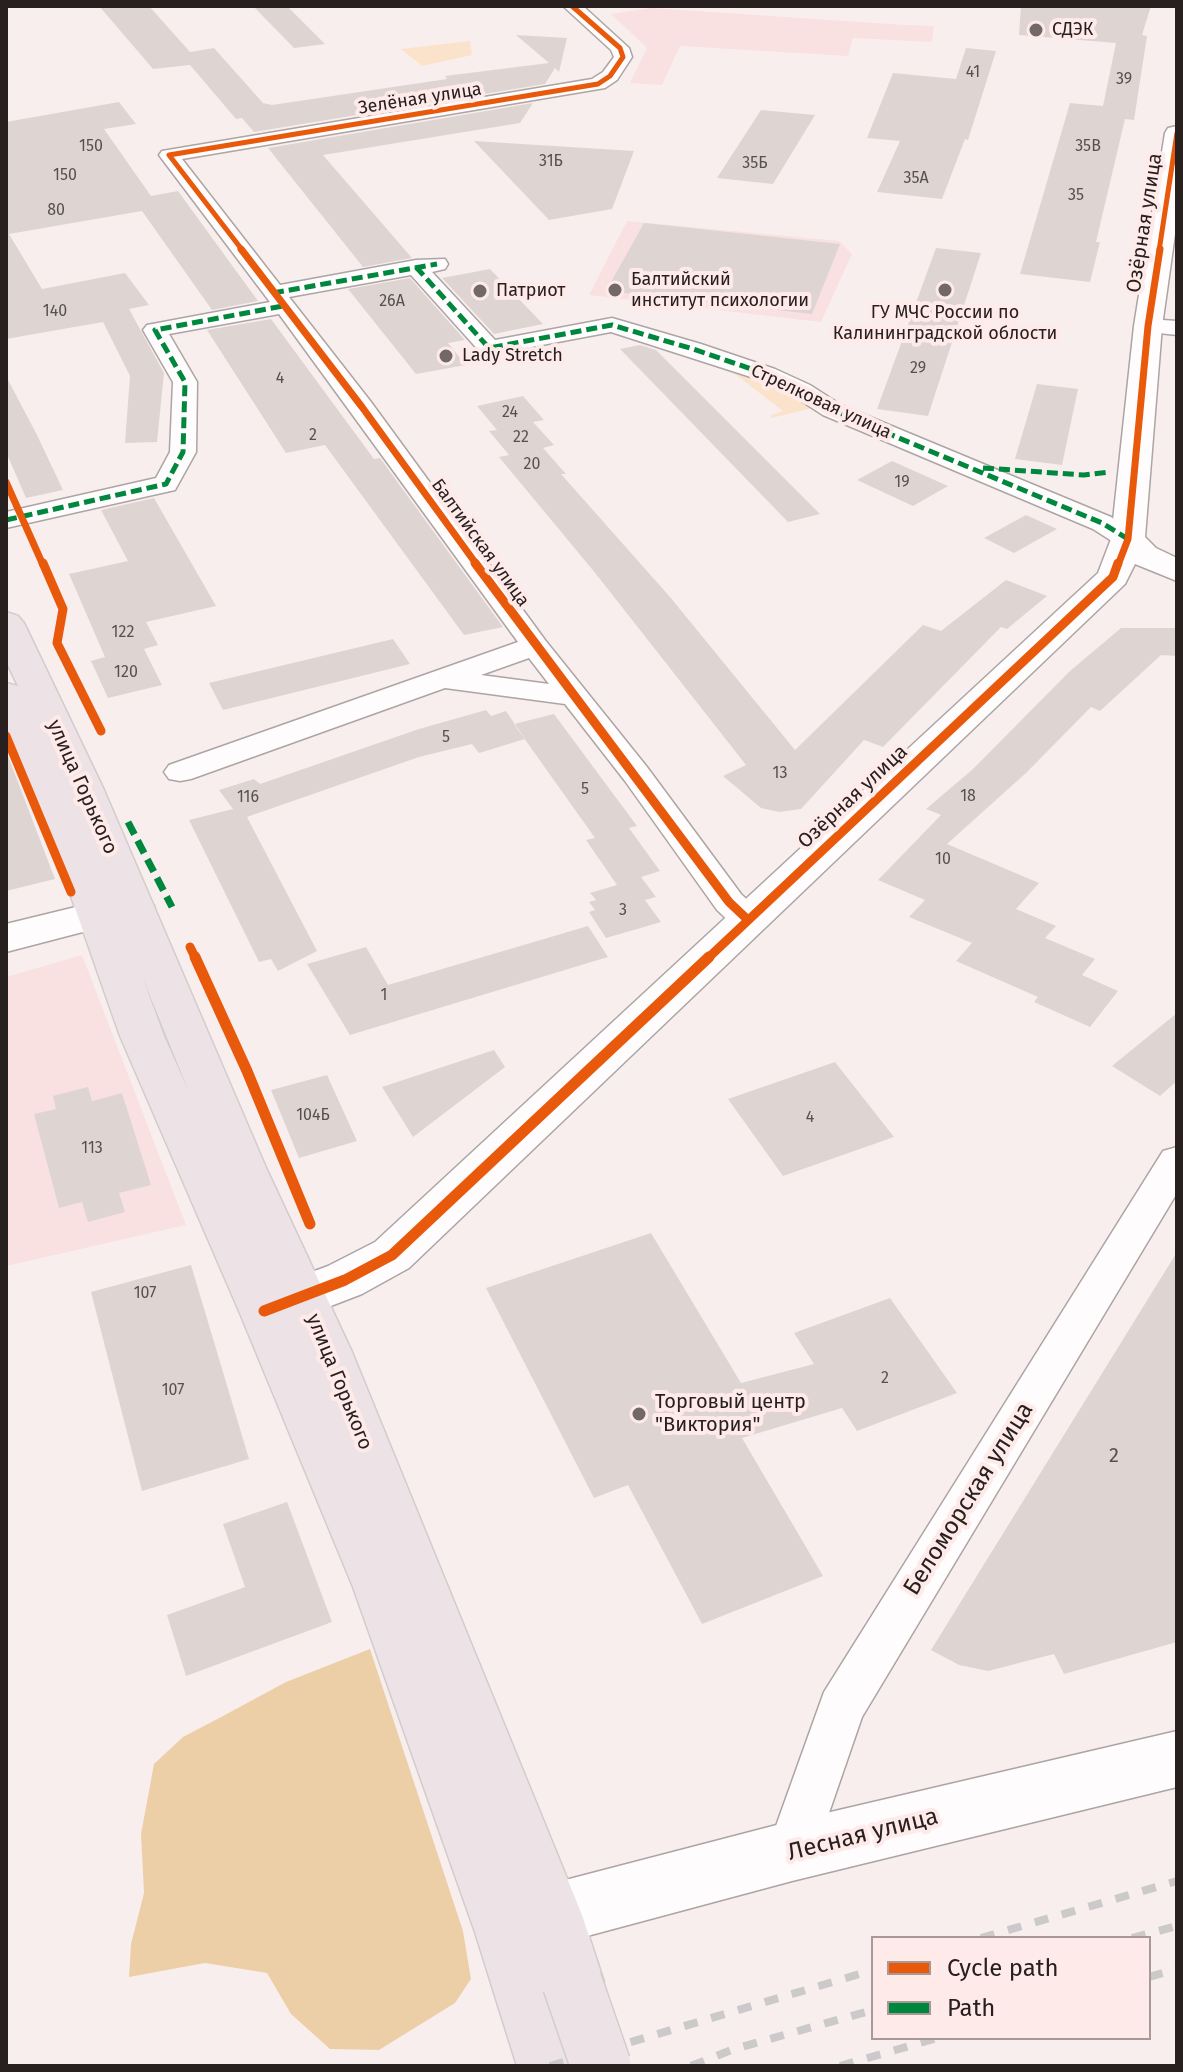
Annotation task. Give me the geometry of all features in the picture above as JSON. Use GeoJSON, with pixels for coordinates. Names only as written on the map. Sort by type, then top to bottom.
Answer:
{"type":"FeatureCollection","features":[{"type":"Feature","properties":{"kind":"main road","name":"улица Горького"},"geometry":{"type":"LineString","coordinates":[[6,623],[85,790],[115,911]]}},
{"type":"Feature","properties":{"kind":"main road","name":"улица Горького"},"geometry":{"type":"LineString","coordinates":[[6,694],[244,1170],[284,1304],[381,1587],[528,1923],[601,2066]]}},
{"type":"Feature","properties":{"kind":"main road","name":"улица Горького"},"geometry":{"type":"LineString","coordinates":[[528,1923],[550,2066]]}},
{"type":"Feature","properties":{"kind":"street","name":"Зелёная улица"},"geometry":{"type":"LineString","coordinates":[[188,182],[169,155],[598,84],[610,76],[623,57],[620,48],[572,6]]}},
{"type":"Feature","properties":{"kind":"street","name":"Озёрная улица"},"geometry":{"type":"LineString","coordinates":[[284,1304],[364,1272],[392,1255],[1113,577],[1128,539],[1148,326],[1177,133]]}},
{"type":"Feature","properties":{"kind":"street","name":"Балтийская улица"},"geometry":{"type":"LineString","coordinates":[[188,182],[362,407],[535,646],[636,774],[729,902],[748,920]]}},
{"type":"Feature","properties":{"kind":"street","name":"Стрелковая улица"},"geometry":{"type":"LineString","coordinates":[[278,299],[426,265],[489,348],[612,325],[693,349],[766,374],[801,390],[832,410],[1102,523],[1128,539],[1144,555],[1177,571]]}},
{"type":"Feature","properties":{"kind":"street"},"geometry":{"type":"LineString","coordinates":[[6,520],[166,484],[183,452],[185,382],[155,330],[278,299]]}},
{"type":"Feature","properties":{"kind":"street"},"geometry":{"type":"LineString","coordinates":[[1148,326],[1177,328]]}},
{"type":"Feature","properties":{"kind":"street"},"geometry":{"type":"LineString","coordinates":[[180,772],[535,646]]}},
{"type":"Feature","properties":{"kind":"street"},"geometry":{"type":"LineString","coordinates":[[440,679],[574,696]]}},
{"type":"Feature","properties":{"kind":"street"},"geometry":{"type":"LineString","coordinates":[[6,938],[115,911]]}},
{"type":"Feature","properties":{"kind":"street","name":"Беломорская улица"},"geometry":{"type":"LineString","coordinates":[[792,1851],[841,1708],[1177,1161]]}},
{"type":"Feature","properties":{"kind":"street","name":"Лесная улица"},"geometry":{"type":"LineString","coordinates":[[528,1923],[792,1851],[1177,1759]]}},
{"type":"Feature","properties":{"kind":"shaded area"},"geometry":{"type":"Polygon","coordinates":[[[652,8],[934,26],[932,42],[853,38],[848,56],[680,46],[662,85],[630,83],[647,48],[611,14],[652,8]]]}},
{"type":"Feature","properties":{"kind":"shaded area"},"geometry":{"type":"Polygon","coordinates":[[[470,41],[472,55],[422,66],[401,49],[470,41]]]}},
{"type":"Feature","properties":{"kind":"shaded area"},"geometry":{"type":"Polygon","coordinates":[[[627,221],[839,241],[852,254],[821,322],[589,295],[627,221]]]}},
{"type":"Feature","properties":{"kind":"shaded area"},"geometry":{"type":"Polygon","coordinates":[[[720,367],[734,368],[794,395],[809,404],[809,409],[771,418],[771,415],[783,411],[735,374],[720,367]]]}},
{"type":"Feature","properties":{"kind":"shaded area"},"geometry":{"type":"Polygon","coordinates":[[[82,955],[186,1225],[6,1266],[6,977],[82,955]]]}},
{"type":"Feature","properties":{"kind":"shaded area"},"geometry":{"type":"Polygon","coordinates":[[[370,1649],[463,1931],[471,1979],[455,2003],[379,2050],[330,2049],[291,2014],[267,1973],[205,1963],[129,1977],[131,1944],[144,1893],[141,1834],[154,1764],[183,1737],[286,1682],[370,1649]]]}},
{"type":"Feature","properties":{"kind":"building"},"geometry":{"type":"Polygon","coordinates":[[[99,6],[149,6],[190,52],[214,48],[263,103],[272,105],[447,79],[445,76],[549,63],[516,35],[567,38],[559,72],[555,68],[545,84],[254,132],[242,118],[236,119],[190,65],[153,69],[99,6]]]}},
{"type":"Feature","properties":{"kind":"building"},"geometry":{"type":"Polygon","coordinates":[[[253,6],[287,6],[325,44],[294,48],[253,6]]]}},
{"type":"Feature","properties":{"kind":"building"},"geometry":{"type":"Polygon","coordinates":[[[1021,6],[1151,6],[1142,35],[1147,36],[1134,120],[1125,119],[1096,242],[1100,242],[1090,282],[1020,274],[1070,103],[1103,106],[1116,43],[1019,35],[1021,6]]]}},
{"type":"Feature","properties":{"kind":"building"},"geometry":{"type":"Polygon","coordinates":[[[966,48],[996,51],[968,140],[965,139],[942,199],[877,192],[900,141],[867,138],[893,73],[956,79],[966,48]]]}},
{"type":"Feature","properties":{"kind":"building"},"geometry":{"type":"Polygon","coordinates":[[[119,102],[136,124],[104,129],[151,196],[178,191],[258,301],[212,310],[142,211],[9,234],[42,289],[125,273],[149,305],[129,309],[164,373],[157,442],[125,443],[130,376],[103,322],[6,339],[6,122],[119,102]]]}},
{"type":"Feature","properties":{"kind":"building"},"geometry":{"type":"Polygon","coordinates":[[[533,103],[520,123],[323,155],[412,258],[363,267],[268,148],[533,103]]]}},
{"type":"Feature","properties":{"kind":"building"},"geometry":{"type":"Polygon","coordinates":[[[761,110],[815,115],[773,184],[717,178],[761,110]]]}},
{"type":"Feature","properties":{"kind":"building"},"geometry":{"type":"Polygon","coordinates":[[[474,141],[634,151],[612,209],[549,220],[474,141]]]}},
{"type":"Feature","properties":{"kind":"building"},"geometry":{"type":"Polygon","coordinates":[[[644,223],[840,244],[812,314],[606,291],[644,223]]]}},
{"type":"Feature","properties":{"kind":"building"},"geometry":{"type":"Polygon","coordinates":[[[936,248],[981,253],[928,416],[877,409],[936,248]]]}},
{"type":"Feature","properties":{"kind":"building","name":"Патриот"},"geometry":{"type":"Polygon","coordinates":[[[490,269],[543,324],[494,334],[442,278],[490,269]]]}},
{"type":"Feature","properties":{"kind":"building"},"geometry":{"type":"Polygon","coordinates":[[[410,278],[465,340],[448,343],[466,365],[416,374],[348,289],[410,278]]]}},
{"type":"Feature","properties":{"kind":"building"},"geometry":{"type":"Polygon","coordinates":[[[271,319],[374,459],[380,458],[503,627],[464,635],[325,445],[286,453],[207,330],[271,319]]]}},
{"type":"Feature","properties":{"kind":"building"},"geometry":{"type":"Polygon","coordinates":[[[640,345],[656,350],[820,514],[788,522],[620,349],[640,345]]]}},
{"type":"Feature","properties":{"kind":"building"},"geometry":{"type":"Polygon","coordinates":[[[6,376],[63,490],[26,498],[6,452],[6,376]]]}},
{"type":"Feature","properties":{"kind":"building"},"geometry":{"type":"Polygon","coordinates":[[[1037,384],[1078,389],[1062,465],[1015,459],[1037,384]]]}},
{"type":"Feature","properties":{"kind":"building"},"geometry":{"type":"Polygon","coordinates":[[[523,396],[544,420],[533,422],[554,445],[543,448],[566,474],[561,474],[670,597],[795,750],[923,625],[941,631],[1006,580],[1047,596],[1007,629],[1001,627],[883,747],[864,740],[801,809],[779,812],[761,808],[723,776],[746,765],[596,574],[499,457],[509,455],[489,431],[497,430],[477,406],[523,396]]]}},
{"type":"Feature","properties":{"kind":"building"},"geometry":{"type":"Polygon","coordinates":[[[892,461],[948,486],[913,506],[857,480],[892,461]]]}},
{"type":"Feature","properties":{"kind":"building"},"geometry":{"type":"Polygon","coordinates":[[[154,498],[216,606],[146,622],[158,645],[144,649],[162,685],[108,698],[91,661],[105,657],[69,574],[128,561],[101,510],[154,498]]]}},
{"type":"Feature","properties":{"kind":"building"},"geometry":{"type":"Polygon","coordinates":[[[1026,515],[1057,529],[1014,553],[984,538],[1026,515]]]}},
{"type":"Feature","properties":{"kind":"building"},"geometry":{"type":"Polygon","coordinates":[[[1121,628],[1177,628],[1177,656],[1161,655],[1100,711],[1091,707],[1026,773],[947,844],[1039,883],[1016,909],[1056,926],[1045,938],[1095,959],[1082,975],[1118,991],[1090,1027],[1034,1002],[1038,997],[956,961],[972,943],[909,917],[925,900],[878,880],[941,815],[926,809],[973,769],[1070,671],[1121,628]]]}},
{"type":"Feature","properties":{"kind":"building"},"geometry":{"type":"Polygon","coordinates":[[[393,639],[410,664],[223,710],[209,683],[393,639]]]}},
{"type":"Feature","properties":{"kind":"building"},"geometry":{"type":"Polygon","coordinates":[[[486,710],[491,716],[506,711],[525,739],[479,753],[472,744],[419,757],[247,817],[317,951],[278,971],[271,959],[259,962],[189,820],[233,809],[219,790],[254,779],[260,784],[419,729],[486,710]]]}},
{"type":"Feature","properties":{"kind":"building"},"geometry":{"type":"Polygon","coordinates":[[[554,714],[637,826],[629,828],[660,871],[641,877],[656,897],[645,900],[661,922],[606,938],[589,912],[595,910],[589,902],[596,900],[590,893],[617,885],[586,840],[595,838],[514,724],[554,714]]]}},
{"type":"Feature","properties":{"kind":"building"},"geometry":{"type":"Polygon","coordinates":[[[6,757],[55,879],[6,891],[6,757]]]}},
{"type":"Feature","properties":{"kind":"building"},"geometry":{"type":"Polygon","coordinates":[[[588,926],[608,957],[350,1035],[307,964],[366,947],[388,985],[588,926]]]}},
{"type":"Feature","properties":{"kind":"building"},"geometry":{"type":"Polygon","coordinates":[[[1177,1013],[1177,1081],[1160,1096],[1112,1066],[1177,1013]]]}},
{"type":"Feature","properties":{"kind":"building"},"geometry":{"type":"Polygon","coordinates":[[[494,1050],[505,1067],[413,1137],[382,1087],[494,1050]]]}},
{"type":"Feature","properties":{"kind":"building"},"geometry":{"type":"Polygon","coordinates":[[[835,1062],[894,1137],[783,1176],[728,1099],[835,1062]]]}},
{"type":"Feature","properties":{"kind":"building"},"geometry":{"type":"Polygon","coordinates":[[[327,1075],[357,1141],[299,1158],[271,1090],[327,1075]]]}},
{"type":"Feature","properties":{"kind":"building"},"geometry":{"type":"Polygon","coordinates":[[[88,1087],[92,1101],[122,1093],[151,1185],[119,1193],[125,1212],[88,1222],[82,1202],[59,1208],[34,1114],[56,1109],[53,1096],[88,1087]]]}},
{"type":"Feature","properties":{"kind":"building","name":"Торговый центр \"Виктория\""},"geometry":{"type":"Polygon","coordinates":[[[651,1233],[741,1383],[814,1364],[794,1333],[890,1298],[957,1393],[857,1431],[842,1408],[742,1438],[823,1576],[702,1624],[628,1485],[594,1498],[486,1288],[651,1233]]]}},
{"type":"Feature","properties":{"kind":"building"},"geometry":{"type":"Polygon","coordinates":[[[1177,1252],[1177,1642],[1064,1674],[1054,1654],[988,1671],[959,1665],[931,1650],[1177,1252]]]}},
{"type":"Feature","properties":{"kind":"building"},"geometry":{"type":"Polygon","coordinates":[[[191,1265],[249,1459],[142,1491],[91,1292],[191,1265]]]}},
{"type":"Feature","properties":{"kind":"building"},"geometry":{"type":"Polygon","coordinates":[[[287,1502],[332,1622],[186,1676],[167,1615],[245,1587],[223,1524],[287,1502]]]}},
{"type":"Feature","properties":{"kind":"railway"},"geometry":{"type":"LineString","coordinates":[[988,1936],[1177,1881]]}},
{"type":"Feature","properties":{"kind":"railway"},"geometry":{"type":"LineString","coordinates":[[1140,1936],[1177,1926]]}},
{"type":"Feature","properties":{"kind":"railway"},"geometry":{"type":"LineString","coordinates":[[1151,1976],[1177,1969]]}},
{"type":"Feature","properties":{"kind":"railway"},"geometry":{"type":"LineString","coordinates":[[550,2066],[871,1971]]}},
{"type":"Feature","properties":{"kind":"railway"},"geometry":{"type":"LineString","coordinates":[[691,2066],[734,2049],[871,2011]]}},
{"type":"Feature","properties":{"kind":"railway"},"geometry":{"type":"LineString","coordinates":[[840,2066],[930,2040]]}},
{"type":"Feature","properties":{"kind":"marked path"},"geometry":{"type":"LineString","coordinates":[[273,293],[437,264]]}},
{"type":"Feature","properties":{"kind":"marked path"},"geometry":{"type":"LineString","coordinates":[[416,267],[489,348],[612,325],[693,349],[766,374],[801,390],[832,410],[1102,523],[1128,539]]}},
{"type":"Feature","properties":{"kind":"marked path"},"geometry":{"type":"LineString","coordinates":[[6,520],[166,484],[183,452],[185,382],[155,330],[283,306]]}},
{"type":"Feature","properties":{"kind":"marked path"},"geometry":{"type":"LineString","coordinates":[[983,468],[1084,475],[1110,472]]}},
{"type":"Feature","properties":{"kind":"marked path"},"geometry":{"type":"LineString","coordinates":[[128,822],[172,907]]}},
{"type":"Feature","properties":{"kind":"cycle path"},"geometry":{"type":"LineString","coordinates":[[572,6],[620,48],[623,57],[610,76],[598,84],[169,155],[362,407],[535,646],[636,774],[729,902],[748,920]]}},
{"type":"Feature","properties":{"kind":"cycle path"},"geometry":{"type":"LineString","coordinates":[[264,1311],[345,1280],[392,1255],[1113,577],[1128,539],[1148,326],[1177,133]]}},
{"type":"Feature","properties":{"kind":"cycle path"},"geometry":{"type":"LineString","coordinates":[[6,482],[63,609],[57,643],[101,731]]}},
{"type":"Feature","properties":{"kind":"cycle path"},"geometry":{"type":"LineString","coordinates":[[6,736],[71,892]]}},
{"type":"Feature","properties":{"kind":"cycle path"},"geometry":{"type":"LineString","coordinates":[[190,947],[247,1071],[310,1224]]}},
{"type":"Feature","properties":{"kind":"place","name":"СДЭК"},"geometry":{"type":"Point","coordinates":[1036,30]}},
{"type":"Feature","properties":{"kind":"place","name":"Балтийский институт психологии"},"geometry":{"type":"Point","coordinates":[615,290]}},
{"type":"Feature","properties":{"kind":"place","name":"ГУ МЧС России по Калининградской облости"},"geometry":{"type":"Point","coordinates":[945,290]}},
{"type":"Feature","properties":{"kind":"place","name":"Патриот"},"geometry":{"type":"Point","coordinates":[480,291]}},
{"type":"Feature","properties":{"kind":"place","name":"Lady Stretch"},"geometry":{"type":"Point","coordinates":[446,356]}},
{"type":"Feature","properties":{"kind":"place","name":"Торговый центр \"Виктория\""},"geometry":{"type":"Point","coordinates":[639,1414]}}]}
